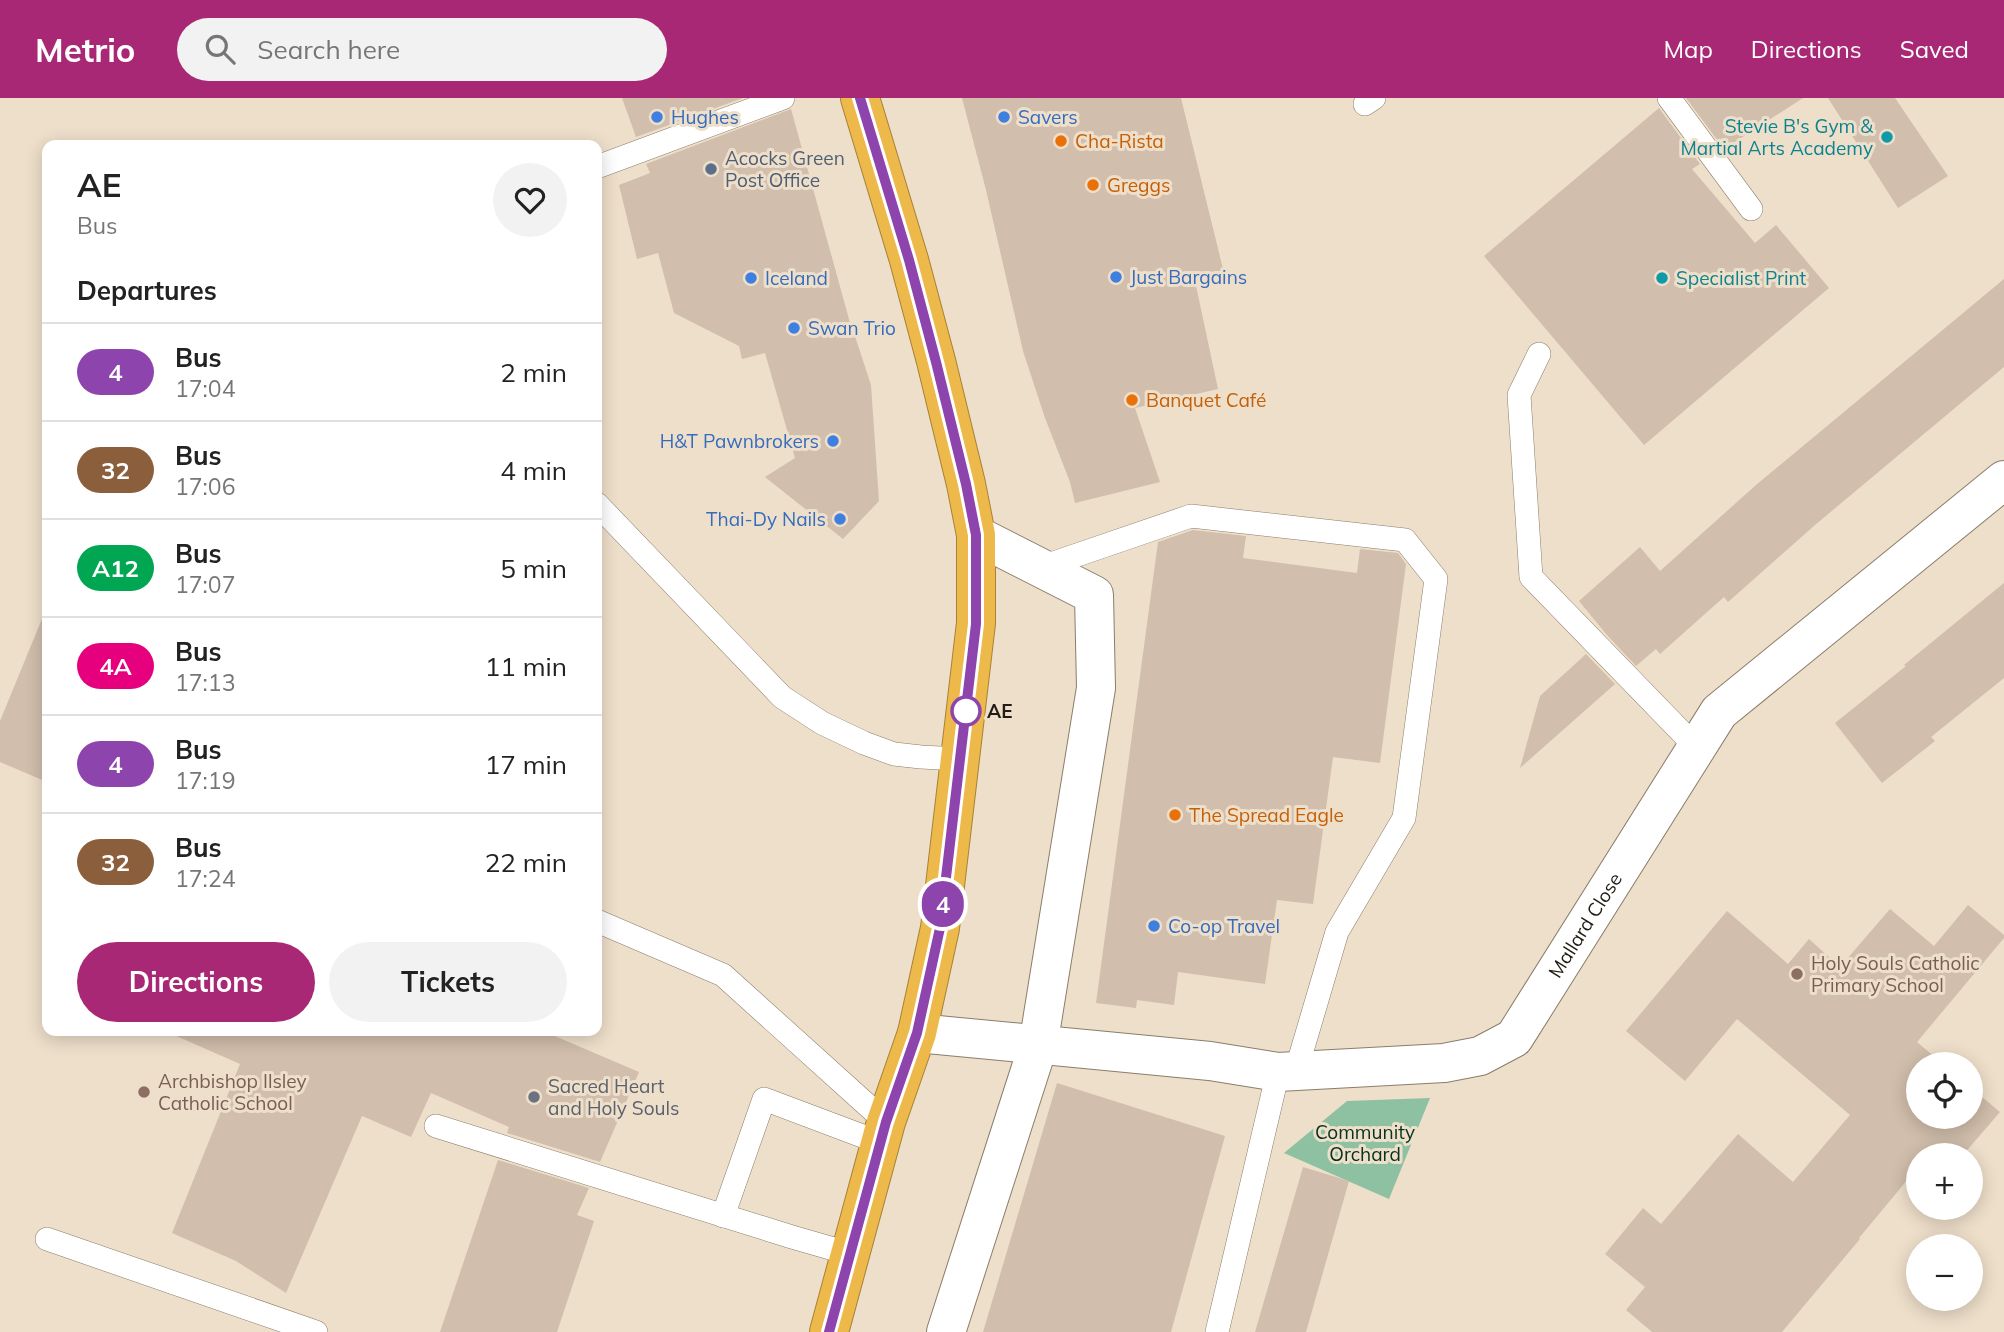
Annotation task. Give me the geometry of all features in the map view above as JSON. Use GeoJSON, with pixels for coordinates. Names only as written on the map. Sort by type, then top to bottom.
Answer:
{"type":"FeatureCollection","features":[{"type":"Feature","properties":{"kind":"highway"},"geometry":{"type":"LineString","coordinates":[[830,1332],[884,1133],[917,1033],[940,928],[976,624],[976,535],[909,260],[860,98]]}},
{"type":"Feature","properties":{"kind":"street","name":"Mallard Close"},"geometry":{"type":"LineString","coordinates":[[917,1033],[1287,1071],[1444,1063],[1480,1056],[1514,1038],[1719,712],[2004,480]]}},
{"type":"Feature","properties":{"kind":"street"},"geometry":{"type":"LineString","coordinates":[[946,1332],[1038,1046],[1096,688],[1094,595],[976,535]]}},
{"type":"Feature","properties":{"kind":"lane"},"geometry":{"type":"LineString","coordinates":[[602,165],[783,98]]}},
{"type":"Feature","properties":{"kind":"lane"},"geometry":{"type":"LineString","coordinates":[[1669,98],[1751,209]]}},
{"type":"Feature","properties":{"kind":"lane"},"geometry":{"type":"LineString","coordinates":[[1539,354],[1519,395],[1531,577],[1697,748]]}},
{"type":"Feature","properties":{"kind":"lane"},"geometry":{"type":"LineString","coordinates":[[602,509],[782,697],[822,723],[863,743],[894,754],[960,759]]}},
{"type":"Feature","properties":{"kind":"lane"},"geometry":{"type":"LineString","coordinates":[[1042,567],[1191,516],[1405,540],[1436,579],[1404,818],[1337,932],[1287,1071],[1217,1332]]}},
{"type":"Feature","properties":{"kind":"lane"},"geometry":{"type":"LineString","coordinates":[[602,923],[723,975],[884,1133]]}},
{"type":"Feature","properties":{"kind":"lane"},"geometry":{"type":"LineString","coordinates":[[723,1216],[764,1099],[884,1133]]}},
{"type":"Feature","properties":{"kind":"lane"},"geometry":{"type":"LineString","coordinates":[[436,1126],[851,1254]]}},
{"type":"Feature","properties":{"kind":"lane"},"geometry":{"type":"LineString","coordinates":[[47,1239],[316,1332]]}},
{"type":"Feature","properties":{"kind":"green space","name":"Community Orchard"},"geometry":{"type":"Polygon","coordinates":[[[1430,1098],[1389,1199],[1284,1153],[1347,1101],[1430,1098]]]}},
{"type":"Feature","properties":{"kind":"building","name":"Hughes"},"geometry":{"type":"Polygon","coordinates":[[[622,98],[743,98],[636,137],[622,98]]]}},
{"type":"Feature","properties":{"kind":"building"},"geometry":{"type":"Polygon","coordinates":[[[962,98],[1181,98],[1224,273],[1195,281],[1218,389],[1135,408],[1160,482],[1075,503],[1023,351],[962,98]]]}},
{"type":"Feature","properties":{"kind":"building"},"geometry":{"type":"Polygon","coordinates":[[[1686,98],[1803,98],[1724,149],[1686,98]]]}},
{"type":"Feature","properties":{"kind":"building","name":"Stevie B's Gym & Martial Arts Academy"},"geometry":{"type":"Polygon","coordinates":[[[1828,98],[1895,98],[1948,176],[1898,208],[1828,98]]]}},
{"type":"Feature","properties":{"kind":"building","name":"Specialist Print"},"geometry":{"type":"Polygon","coordinates":[[[1659,108],[1700,164],[1692,169],[1755,243],[1776,225],[1829,288],[1644,445],[1484,256],[1659,108]]]}},
{"type":"Feature","properties":{"kind":"building"},"geometry":{"type":"Polygon","coordinates":[[[791,109],[852,330],[871,385],[879,501],[843,539],[765,477],[795,458],[765,353],[742,359],[739,346],[674,313],[658,253],[637,259],[619,185],[650,173],[646,164],[791,109]]]}},
{"type":"Feature","properties":{"kind":"building"},"geometry":{"type":"Polygon","coordinates":[[[2004,279],[2004,367],[1815,525],[1728,602],[1724,597],[1660,654],[1656,649],[1636,666],[1579,601],[1640,547],[1660,571],[1756,485],[2004,279]]]}},
{"type":"Feature","properties":{"kind":"building"},"geometry":{"type":"Polygon","coordinates":[[[1193,530],[1246,536],[1243,558],[1357,573],[1360,549],[1398,553],[1406,564],[1380,763],[1333,757],[1313,904],[1277,900],[1265,984],[1178,972],[1174,1005],[1137,1000],[1136,1008],[1096,1003],[1158,542],[1193,530]]]}},
{"type":"Feature","properties":{"kind":"building"},"geometry":{"type":"Polygon","coordinates":[[[2004,583],[2004,678],[1931,737],[1935,741],[1882,783],[1835,723],[2004,583]]]}},
{"type":"Feature","properties":{"kind":"building"},"geometry":{"type":"Polygon","coordinates":[[[42,619],[42,780],[0,762],[0,721],[42,619]]]}},
{"type":"Feature","properties":{"kind":"building"},"geometry":{"type":"Polygon","coordinates":[[[1586,654],[1615,684],[1520,768],[1540,696],[1586,654]]]}},
{"type":"Feature","properties":{"kind":"building"},"geometry":{"type":"Polygon","coordinates":[[[1968,905],[2004,935],[1917,1042],[1929,1052],[1906,1052],[1906,1129],[1983,1129],[1983,1098],[2000,1112],[1973,1143],[1906,1143],[1906,1181],[1782,1332],[1652,1332],[1626,1310],[1645,1287],[1605,1254],[1643,1208],[1661,1224],[1738,1134],[1793,1182],[1850,1115],[1737,1019],[1685,1081],[1626,1031],[1727,911],[1788,964],[1809,939],[1840,967],[1890,909],[1934,946],[1968,905]]]}},
{"type":"Feature","properties":{"kind":"building"},"geometry":{"type":"Polygon","coordinates":[[[176,1036],[555,1036],[639,1072],[600,1162],[507,1133],[509,1127],[431,1093],[411,1137],[362,1116],[286,1293],[236,1261],[172,1233],[240,1064],[176,1036]]]}},
{"type":"Feature","properties":{"kind":"building"},"geometry":{"type":"Polygon","coordinates":[[[1057,1083],[1225,1136],[1171,1332],[983,1332],[1057,1083]]]}},
{"type":"Feature","properties":{"kind":"building"},"geometry":{"type":"Polygon","coordinates":[[[498,1160],[589,1188],[577,1215],[594,1221],[557,1332],[440,1332],[498,1160]]]}},
{"type":"Feature","properties":{"kind":"building"},"geometry":{"type":"Polygon","coordinates":[[[1303,1167],[1349,1181],[1306,1332],[1255,1332],[1303,1167]]]}},
{"type":"Feature","properties":{"kind":"bus line","name":"4"},"geometry":{"type":"LineString","coordinates":[[829,1332],[886,1122],[917,1033],[940,928],[976,624],[976,535],[966,484],[909,260],[860,98]]}},
{"type":"Feature","properties":{"kind":"place","name":"Hughes"},"geometry":{"type":"Point","coordinates":[657,117]}},
{"type":"Feature","properties":{"kind":"place","name":"Savers"},"geometry":{"type":"Point","coordinates":[1004,117]}},
{"type":"Feature","properties":{"kind":"place","name":"Stevie B's Gym & Martial Arts Academy"},"geometry":{"type":"Point","coordinates":[1887,137]}},
{"type":"Feature","properties":{"kind":"place","name":"Cha-Rista"},"geometry":{"type":"Point","coordinates":[1061,141]}},
{"type":"Feature","properties":{"kind":"place","name":"Acocks Green Post Office"},"geometry":{"type":"Point","coordinates":[711,169]}},
{"type":"Feature","properties":{"kind":"place","name":"Greggs"},"geometry":{"type":"Point","coordinates":[1093,185]}},
{"type":"Feature","properties":{"kind":"place","name":"Just Bargains"},"geometry":{"type":"Point","coordinates":[1116,277]}},
{"type":"Feature","properties":{"kind":"place","name":"Iceland"},"geometry":{"type":"Point","coordinates":[751,278]}},
{"type":"Feature","properties":{"kind":"place","name":"Specialist Print"},"geometry":{"type":"Point","coordinates":[1662,278]}},
{"type":"Feature","properties":{"kind":"place","name":"Swan Trio"},"geometry":{"type":"Point","coordinates":[794,328]}},
{"type":"Feature","properties":{"kind":"place","name":"Banquet Café"},"geometry":{"type":"Point","coordinates":[1132,400]}},
{"type":"Feature","properties":{"kind":"place","name":"H&T Pawnbrokers"},"geometry":{"type":"Point","coordinates":[833,441]}},
{"type":"Feature","properties":{"kind":"place","name":"Thai-Dy Nails"},"geometry":{"type":"Point","coordinates":[840,519]}},
{"type":"Feature","properties":{"kind":"place","name":"AE"},"geometry":{"type":"Point","coordinates":[966,711]}},
{"type":"Feature","properties":{"kind":"place","name":"The Spread Eagle"},"geometry":{"type":"Point","coordinates":[1175,815]}},
{"type":"Feature","properties":{"kind":"place","name":"Co-op Travel"},"geometry":{"type":"Point","coordinates":[1154,926]}},
{"type":"Feature","properties":{"kind":"place","name":"Holy Souls Catholic Primary School"},"geometry":{"type":"Point","coordinates":[1797,974]}},
{"type":"Feature","properties":{"kind":"place","name":"Archbishop Ilsley Catholic School"},"geometry":{"type":"Point","coordinates":[144,1092]}},
{"type":"Feature","properties":{"kind":"place","name":"Sacred Heart and Holy Souls"},"geometry":{"type":"Point","coordinates":[534,1097]}}]}
